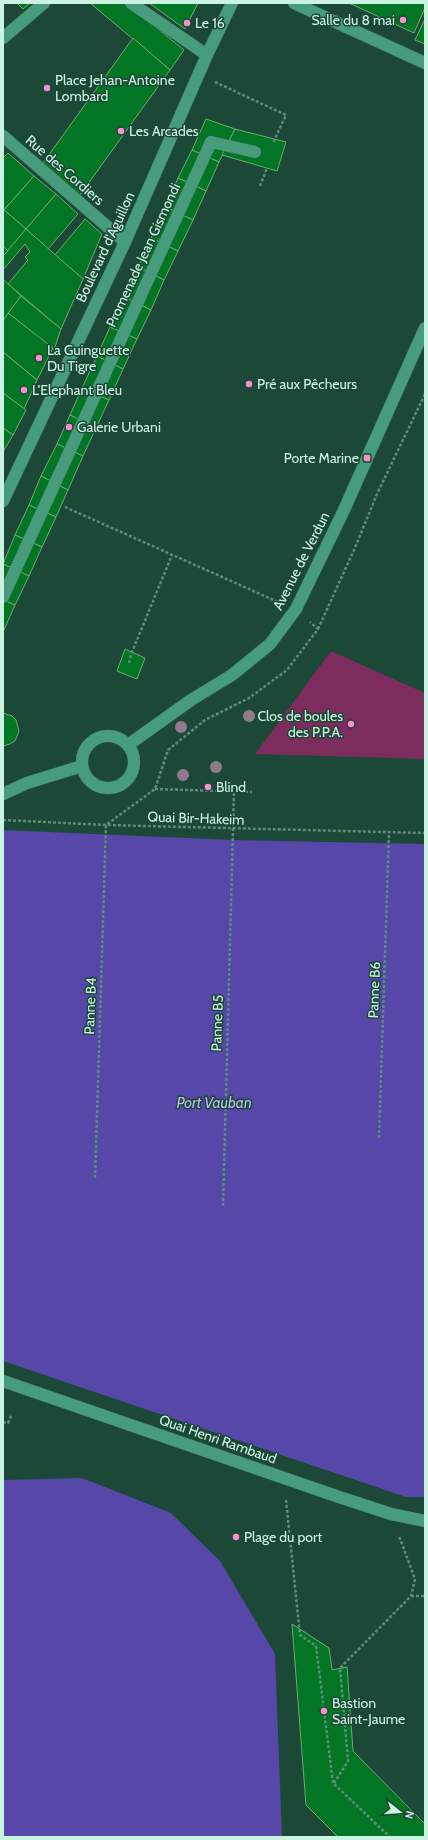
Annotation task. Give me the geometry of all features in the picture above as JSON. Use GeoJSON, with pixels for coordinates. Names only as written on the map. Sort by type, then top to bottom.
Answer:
{"type":"FeatureCollection","features":[{"type":"Feature","properties":{"kind":"street"},"geometry":{"type":"LineString","coordinates":[[3,38],[44,3]]}},
{"type":"Feature","properties":{"kind":"street"},"geometry":{"type":"LineString","coordinates":[[131,3],[207,55]]}},
{"type":"Feature","properties":{"kind":"street","name":"Boulevard d'Aguillon"},"geometry":{"type":"LineString","coordinates":[[3,501],[7,481],[125,242],[207,55],[232,3]]}},
{"type":"Feature","properties":{"kind":"street"},"geometry":{"type":"LineString","coordinates":[[294,3],[425,63]]}},
{"type":"Feature","properties":{"kind":"street","name":"Rue des Cordiers"},"geometry":{"type":"LineString","coordinates":[[3,136],[125,242]]}},
{"type":"Feature","properties":{"kind":"street","name":"Promenade Jean Gismondi"},"geometry":{"type":"LineString","coordinates":[[3,597],[211,142],[255,152]]}},
{"type":"Feature","properties":{"kind":"street","name":"Avenue de Verdun"},"geometry":{"type":"LineString","coordinates":[[128,746],[191,700],[237,671],[270,644],[296,609],[344,510],[425,328]]}},
{"type":"Feature","properties":{"kind":"street"},"geometry":{"type":"LineString","coordinates":[[105,736],[122,740],[132,753],[132,770],[128,778],[118,785],[106,788],[97,786],[90,781],[82,766],[85,750],[90,743],[97,738],[105,736]]}},
{"type":"Feature","properties":{"kind":"street"},"geometry":{"type":"LineString","coordinates":[[3,794],[27,783],[82,766]]}},
{"type":"Feature","properties":{"kind":"street","name":"Quai Henri Rambaud"},"geometry":{"type":"LineString","coordinates":[[3,1381],[391,1514],[425,1521]]}},
{"type":"Feature","properties":{"kind":"path"},"geometry":{"type":"LineString","coordinates":[[199,74],[286,115],[270,149]]}},
{"type":"Feature","properties":{"kind":"path"},"geometry":{"type":"LineString","coordinates":[[106,825],[155,789],[168,750],[205,720],[249,698],[287,670],[318,629],[377,494],[425,394]]}},
{"type":"Feature","properties":{"kind":"path"},"geometry":{"type":"LineString","coordinates":[[61,505],[296,609],[318,629]]}},
{"type":"Feature","properties":{"kind":"path"},"geometry":{"type":"LineString","coordinates":[[129,663],[132,652],[172,555]]}},
{"type":"Feature","properties":{"kind":"path"},"geometry":{"type":"LineString","coordinates":[[155,789],[252,792]]}},
{"type":"Feature","properties":{"kind":"path","name":"Panne B5"},"geometry":{"type":"LineString","coordinates":[[223,1206],[234,792]]}},
{"type":"Feature","properties":{"kind":"path","name":"Quai Bir-Hakeim"},"geometry":{"type":"LineString","coordinates":[[3,820],[234,829],[425,833]]}},
{"type":"Feature","properties":{"kind":"path","name":"Panne B4"},"geometry":{"type":"LineString","coordinates":[[95,1178],[106,825]]}},
{"type":"Feature","properties":{"kind":"path","name":"Panne B6"},"geometry":{"type":"LineString","coordinates":[[380,1138],[389,832]]}},
{"type":"Feature","properties":{"kind":"path"},"geometry":{"type":"LineString","coordinates":[[3,1422],[8,1423],[12,1414]]}},
{"type":"Feature","properties":{"kind":"path"},"geometry":{"type":"LineString","coordinates":[[286,1494],[300,1635],[316,1646],[333,1783],[390,1837]]}},
{"type":"Feature","properties":{"kind":"path"},"geometry":{"type":"LineString","coordinates":[[333,1783],[348,1761],[340,1668],[411,1596],[415,1579],[391,1514]]}},
{"type":"Feature","properties":{"kind":"path"},"geometry":{"type":"LineString","coordinates":[[411,1596],[425,1596]]}},
{"type":"Feature","properties":{"kind":"shaded area","name":"Clos de boules des P.P.A."},"geometry":{"type":"Polygon","coordinates":[[[331,651],[425,693],[425,759],[255,754],[331,651]]]}},
{"type":"Feature","properties":{"kind":"water","name":"Port Vauban"},"geometry":{"type":"Polygon","coordinates":[[[3,830],[233,840],[425,844],[425,1497],[406,1497],[3,1361],[3,830]]]}},
{"type":"Feature","properties":{"kind":"water"},"geometry":{"type":"Polygon","coordinates":[[[82,1478],[171,1513],[220,1561],[275,1654],[282,1837],[3,1837],[3,1480],[82,1478]]]}},
{"type":"Feature","properties":{"kind":"building"},"geometry":{"type":"Polygon","coordinates":[[[17,3],[30,3],[23,9],[17,3]]]}},
{"type":"Feature","properties":{"kind":"building"},"geometry":{"type":"Polygon","coordinates":[[[90,3],[126,3],[184,50],[170,70],[90,3]]]}},
{"type":"Feature","properties":{"kind":"building"},"geometry":{"type":"Polygon","coordinates":[[[149,3],[198,3],[185,29],[149,3]]]}},
{"type":"Feature","properties":{"kind":"building","name":"Salle du 8 mai"},"geometry":{"type":"Polygon","coordinates":[[[349,3],[425,3],[425,8],[414,33],[349,3]]]}},
{"type":"Feature","properties":{"kind":"building"},"geometry":{"type":"Polygon","coordinates":[[[425,19],[425,44],[415,40],[425,19]]]}},
{"type":"Feature","properties":{"kind":"building"},"geometry":{"type":"Polygon","coordinates":[[[133,38],[170,70],[80,195],[43,163],[133,38]]]}},
{"type":"Feature","properties":{"kind":"building"},"geometry":{"type":"Polygon","coordinates":[[[206,119],[235,129],[219,162],[192,150],[206,119]]]}},
{"type":"Feature","properties":{"kind":"building"},"geometry":{"type":"Polygon","coordinates":[[[235,129],[286,142],[277,171],[222,155],[235,129]]]}},
{"type":"Feature","properties":{"kind":"building"},"geometry":{"type":"Polygon","coordinates":[[[192,150],[219,162],[206,191],[178,178],[192,150]]]}},
{"type":"Feature","properties":{"kind":"building"},"geometry":{"type":"Polygon","coordinates":[[[8,153],[34,176],[4,210],[3,158],[8,153]]]}},
{"type":"Feature","properties":{"kind":"building"},"geometry":{"type":"Polygon","coordinates":[[[34,176],[56,194],[26,229],[4,210],[34,176]]]}},
{"type":"Feature","properties":{"kind":"building"},"geometry":{"type":"Polygon","coordinates":[[[178,178],[206,191],[193,220],[165,207],[178,178]]]}},
{"type":"Feature","properties":{"kind":"building"},"geometry":{"type":"Polygon","coordinates":[[[56,194],[78,214],[48,249],[26,229],[56,194]]]}},
{"type":"Feature","properties":{"kind":"building"},"geometry":{"type":"Polygon","coordinates":[[[165,207],[193,220],[178,251],[151,238],[165,207]]]}},
{"type":"Feature","properties":{"kind":"building"},"geometry":{"type":"Polygon","coordinates":[[[3,209],[26,229],[8,251],[3,246],[3,209]]]}},
{"type":"Feature","properties":{"kind":"building"},"geometry":{"type":"Polygon","coordinates":[[[85,219],[102,234],[83,279],[55,255],[85,219]]]}},
{"type":"Feature","properties":{"kind":"building"},"geometry":{"type":"Polygon","coordinates":[[[26,229],[83,279],[61,329],[8,284],[28,260],[25,257],[30,252],[25,244],[3,270],[3,256],[26,229]]]}},
{"type":"Feature","properties":{"kind":"building"},"geometry":{"type":"Polygon","coordinates":[[[151,238],[178,251],[164,280],[138,267],[151,238]]]}},
{"type":"Feature","properties":{"kind":"building"},"geometry":{"type":"Polygon","coordinates":[[[3,246],[8,251],[3,256],[3,246]]]}},
{"type":"Feature","properties":{"kind":"building"},"geometry":{"type":"Polygon","coordinates":[[[138,267],[164,280],[151,310],[124,297],[138,267]]]}},
{"type":"Feature","properties":{"kind":"building"},"geometry":{"type":"Polygon","coordinates":[[[3,279],[21,296],[3,321],[3,279]]]}},
{"type":"Feature","properties":{"kind":"building"},"geometry":{"type":"Polygon","coordinates":[[[21,296],[61,329],[54,350],[8,313],[21,296]]]}},
{"type":"Feature","properties":{"kind":"building"},"geometry":{"type":"Polygon","coordinates":[[[124,297],[151,310],[137,339],[110,327],[124,297]]]}},
{"type":"Feature","properties":{"kind":"building"},"geometry":{"type":"Polygon","coordinates":[[[8,313],[53,348],[37,380],[3,352],[3,321],[8,313]]]}},
{"type":"Feature","properties":{"kind":"building"},"geometry":{"type":"Polygon","coordinates":[[[110,327],[137,339],[123,369],[97,356],[110,327]]]}},
{"type":"Feature","properties":{"kind":"building"},"geometry":{"type":"Polygon","coordinates":[[[3,352],[37,380],[24,409],[3,393],[3,352]]]}},
{"type":"Feature","properties":{"kind":"building"},"geometry":{"type":"Polygon","coordinates":[[[97,356],[123,369],[109,400],[82,388],[97,356]]]}},
{"type":"Feature","properties":{"kind":"building"},"geometry":{"type":"Polygon","coordinates":[[[82,388],[109,400],[96,428],[70,415],[82,388]]]}},
{"type":"Feature","properties":{"kind":"building"},"geometry":{"type":"Polygon","coordinates":[[[3,393],[26,410],[13,435],[3,428],[3,393]]]}},
{"type":"Feature","properties":{"kind":"building"},"geometry":{"type":"Polygon","coordinates":[[[70,415],[96,428],[83,456],[57,444],[70,415]]]}},
{"type":"Feature","properties":{"kind":"building"},"geometry":{"type":"Polygon","coordinates":[[[3,428],[13,435],[3,452],[3,428]]]}},
{"type":"Feature","properties":{"kind":"building"},"geometry":{"type":"Polygon","coordinates":[[[57,444],[83,456],[68,490],[41,476],[57,444]]]}},
{"type":"Feature","properties":{"kind":"building"},"geometry":{"type":"Polygon","coordinates":[[[41,476],[68,490],[56,517],[29,505],[41,476]]]}},
{"type":"Feature","properties":{"kind":"building"},"geometry":{"type":"Polygon","coordinates":[[[29,505],[56,517],[42,547],[15,535],[29,505]]]}},
{"type":"Feature","properties":{"kind":"building"},"geometry":{"type":"Polygon","coordinates":[[[15,535],[42,547],[29,576],[3,564],[15,535]]]}},
{"type":"Feature","properties":{"kind":"building"},"geometry":{"type":"Polygon","coordinates":[[[3,564],[29,576],[15,605],[3,600],[3,564]]]}},
{"type":"Feature","properties":{"kind":"building"},"geometry":{"type":"Polygon","coordinates":[[[3,600],[15,605],[3,632],[3,600]]]}},
{"type":"Feature","properties":{"kind":"building"},"geometry":{"type":"Polygon","coordinates":[[[125,649],[145,658],[137,679],[117,671],[125,649]]]}},
{"type":"Feature","properties":{"kind":"building"},"geometry":{"type":"Polygon","coordinates":[[[3,713],[12,716],[16,720],[19,731],[15,741],[3,746],[3,713]]]}},
{"type":"Feature","properties":{"kind":"building","name":"Bastion Saint-Jaume"},"geometry":{"type":"Polygon","coordinates":[[[292,1624],[329,1648],[332,1670],[347,1667],[353,1751],[425,1824],[425,1837],[338,1837],[306,1805],[292,1624]]]}},
{"type":"Feature","properties":{"kind":"place","name":"Salle du 8 mai"},"geometry":{"type":"Point","coordinates":[403,20]}},
{"type":"Feature","properties":{"kind":"place","name":"Le 16"},"geometry":{"type":"Point","coordinates":[187,23]}},
{"type":"Feature","properties":{"kind":"place","name":"Place Jehan-Antoine Lombard"},"geometry":{"type":"Point","coordinates":[47,88]}},
{"type":"Feature","properties":{"kind":"place","name":"Les Arcades"},"geometry":{"type":"Point","coordinates":[121,131]}},
{"type":"Feature","properties":{"kind":"place","name":"La Guinguette Du Tigre"},"geometry":{"type":"Point","coordinates":[39,358]}},
{"type":"Feature","properties":{"kind":"place","name":"Pré aux Pêcheurs"},"geometry":{"type":"Point","coordinates":[249,384]}},
{"type":"Feature","properties":{"kind":"place","name":"L'Elephant Bleu"},"geometry":{"type":"Point","coordinates":[24,390]}},
{"type":"Feature","properties":{"kind":"place","name":"Galerie Urbani"},"geometry":{"type":"Point","coordinates":[69,427]}},
{"type":"Feature","properties":{"kind":"place","name":"Porte Marine"},"geometry":{"type":"Point","coordinates":[367,458]}},
{"type":"Feature","properties":{"kind":"place","name":"Clos de boules des P.P.A."},"geometry":{"type":"Point","coordinates":[351,724]}},
{"type":"Feature","properties":{"kind":"place","name":"Blind"},"geometry":{"type":"Point","coordinates":[208,787]}},
{"type":"Feature","properties":{"kind":"place","name":"Plage du port"},"geometry":{"type":"Point","coordinates":[236,1537]}},
{"type":"Feature","properties":{"kind":"place","name":"Bastion Saint-Jaume"},"geometry":{"type":"Point","coordinates":[324,1711]}}]}
